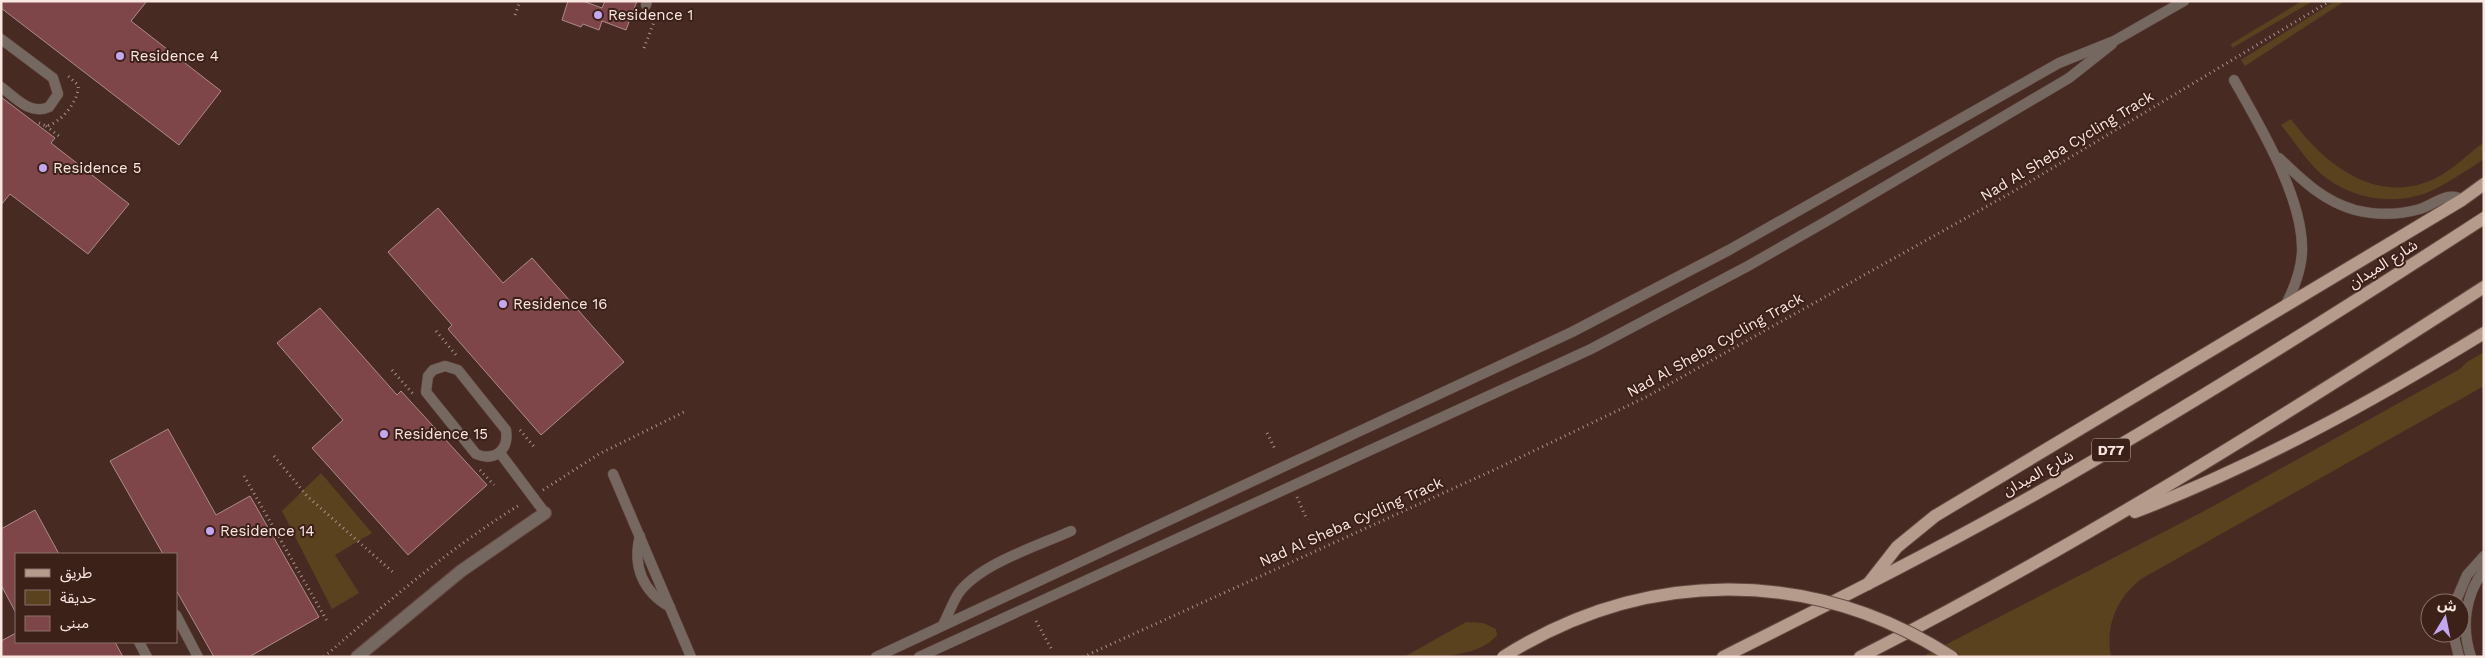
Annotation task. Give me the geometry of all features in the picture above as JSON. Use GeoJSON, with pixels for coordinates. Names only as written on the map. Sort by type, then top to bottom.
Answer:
{"type":"FeatureCollection","features":[{"type":"Feature","properties":{"kind":"main road"},"geometry":{"type":"LineString","coordinates":[[1866,586],[1897,547],[1935,516],[2462,200],[2484,184]]}},
{"type":"Feature","properties":{"kind":"main road","name":"شارع الميدان"},"geometry":{"type":"LineString","coordinates":[[1723,657],[1866,586],[2066,477],[2289,342],[2484,218]]}},
{"type":"Feature","properties":{"kind":"main road"},"geometry":{"type":"LineString","coordinates":[[1860,657],[2100,526],[2212,459],[2484,287]]}},
{"type":"Feature","properties":{"kind":"main road"},"geometry":{"type":"LineString","coordinates":[[2100,526],[2203,484],[2303,436],[2484,333]]}},
{"type":"Feature","properties":{"kind":"main road"},"geometry":{"type":"LineString","coordinates":[[1503,657],[1535,637],[1591,612],[1650,596],[1711,589],[1772,592],[1832,604],[1890,625],[1952,657]]}},
{"type":"Feature","properties":{"kind":"street"},"geometry":{"type":"LineString","coordinates":[[357,657],[461,571],[545,513]]}},
{"type":"Feature","properties":{"kind":"lane"},"geometry":{"type":"LineString","coordinates":[[876,657],[1572,332],[1729,250],[2059,63],[2114,41],[2184,1]]}},
{"type":"Feature","properties":{"kind":"lane"},"geometry":{"type":"LineString","coordinates":[[1,39],[53,78],[58,94],[53,104],[38,110],[27,106],[1,87]]}},
{"type":"Feature","properties":{"kind":"lane"},"geometry":{"type":"LineString","coordinates":[[919,657],[1591,349],[1679,304],[1825,222],[2069,78],[2114,41]]}},
{"type":"Feature","properties":{"kind":"lane"},"geometry":{"type":"LineString","coordinates":[[2234,80],[2276,156],[2302,239],[2297,281],[2284,307]]}},
{"type":"Feature","properties":{"kind":"lane"},"geometry":{"type":"LineString","coordinates":[[2276,156],[2319,194],[2356,210],[2388,214],[2404,213],[2427,206],[2450,195],[2462,200]]}},
{"type":"Feature","properties":{"kind":"lane"},"geometry":{"type":"LineString","coordinates":[[445,366],[458,370],[501,423],[506,430],[508,438],[500,453],[492,457],[483,457],[470,447],[426,392],[426,381],[433,370],[445,366]]}},
{"type":"Feature","properties":{"kind":"lane"},"geometry":{"type":"LineString","coordinates":[[500,453],[545,513]]}},
{"type":"Feature","properties":{"kind":"lane"},"geometry":{"type":"LineString","coordinates":[[614,474],[691,657]]}},
{"type":"Feature","properties":{"kind":"lane"},"geometry":{"type":"LineString","coordinates":[[943,626],[959,593],[974,579],[999,564],[1071,530]]}},
{"type":"Feature","properties":{"kind":"lane"},"geometry":{"type":"LineString","coordinates":[[640,536],[637,564],[643,581],[654,597],[670,607]]}},
{"type":"Feature","properties":{"kind":"lane"},"geometry":{"type":"LineString","coordinates":[[2458,593],[2467,574],[2484,556]]}},
{"type":"Feature","properties":{"kind":"lane"},"geometry":{"type":"LineString","coordinates":[[2471,657],[2467,642],[2466,614],[2473,588],[2484,570]]}},
{"type":"Feature","properties":{"kind":"lane"},"geometry":{"type":"LineString","coordinates":[[178,619],[198,657]]}},
{"type":"Feature","properties":{"kind":"lane"},"geometry":{"type":"LineString","coordinates":[[140,643],[147,657]]}},
{"type":"Feature","properties":{"kind":"lane"},"geometry":{"type":"LineString","coordinates":[[2456,643],[2459,657]]}},
{"type":"Feature","properties":{"kind":"path"},"geometry":{"type":"LineString","coordinates":[[515,15],[520,1]]}},
{"type":"Feature","properties":{"kind":"path","name":"Nad Al Sheba Cycling Track"},"geometry":{"type":"LineString","coordinates":[[1083,657],[1496,469],[1648,396],[2007,195],[2330,1]]}},
{"type":"Feature","properties":{"kind":"path"},"geometry":{"type":"LineString","coordinates":[[644,48],[659,9]]}},
{"type":"Feature","properties":{"kind":"path"},"geometry":{"type":"LineString","coordinates":[[46,126],[59,136]]}},
{"type":"Feature","properties":{"kind":"path"},"geometry":{"type":"LineString","coordinates":[[1266,433],[1275,449]]}},
{"type":"Feature","properties":{"kind":"path"},"geometry":{"type":"LineString","coordinates":[[274,456],[307,496],[395,574]]}},
{"type":"Feature","properties":{"kind":"path"},"geometry":{"type":"LineString","coordinates":[[244,476],[327,620]]}},
{"type":"Feature","properties":{"kind":"path"},"geometry":{"type":"LineString","coordinates":[[1292,485],[1307,520]]}},
{"type":"Feature","properties":{"kind":"path"},"geometry":{"type":"LineString","coordinates":[[1036,621],[1052,650]]}},
{"type":"Feature","properties":{"kind":"green space"},"geometry":{"type":"Polygon","coordinates":[[[2302,1],[2313,1],[2232,48],[2231,44],[2302,1]]]}},
{"type":"Feature","properties":{"kind":"green space"},"geometry":{"type":"Polygon","coordinates":[[[2335,1],[2345,1],[2245,66],[2241,60],[2335,1]]]}},
{"type":"Feature","properties":{"kind":"green space"},"geometry":{"type":"Polygon","coordinates":[[[2291,119],[2304,136],[2335,165],[2353,176],[2372,184],[2392,187],[2413,186],[2434,179],[2454,167],[2484,142],[2484,159],[2452,180],[2417,196],[2402,199],[2373,198],[2345,189],[2320,173],[2304,156],[2281,125],[2291,119]]]}},
{"type":"Feature","properties":{"kind":"green space"},"geometry":{"type":"Polygon","coordinates":[[[2484,352],[2484,386],[2141,579],[2125,595],[2115,613],[2110,634],[2111,657],[1922,657],[2208,509],[2460,369],[2467,362],[2484,352]]]}},
{"type":"Feature","properties":{"kind":"green space"},"geometry":{"type":"Polygon","coordinates":[[[321,473],[372,533],[335,555],[359,593],[332,609],[282,511],[321,473]]]}},
{"type":"Feature","properties":{"kind":"green space"},"geometry":{"type":"Polygon","coordinates":[[[1466,622],[1483,623],[1496,629],[1497,635],[1489,643],[1479,648],[1455,655],[1404,657],[1466,622]]]}},
{"type":"Feature","properties":{"kind":"building","name":"Residence 4"},"geometry":{"type":"Polygon","coordinates":[[[1,1],[147,1],[131,21],[221,91],[179,145],[1,8],[1,1]]]}},
{"type":"Feature","properties":{"kind":"building","name":"Residence 1"},"geometry":{"type":"Polygon","coordinates":[[[568,1],[583,1],[602,8],[605,1],[637,1],[626,30],[602,21],[599,30],[583,24],[581,27],[562,20],[568,1]]]}},
{"type":"Feature","properties":{"kind":"building","name":"Residence 5"},"geometry":{"type":"Polygon","coordinates":[[[1,97],[55,138],[51,143],[129,204],[88,254],[10,194],[1,205],[1,97]]]}},
{"type":"Feature","properties":{"kind":"building","name":"Residence 16"},"geometry":{"type":"Polygon","coordinates":[[[438,208],[503,283],[532,258],[624,362],[541,435],[448,329],[452,325],[388,252],[438,208]]]}},
{"type":"Feature","properties":{"kind":"building","name":"Residence 15"},"geometry":{"type":"Polygon","coordinates":[[[320,308],[397,395],[401,391],[487,485],[408,555],[312,448],[343,420],[277,343],[320,308]]]}},
{"type":"Feature","properties":{"kind":"building","name":"Residence 14"},"geometry":{"type":"Polygon","coordinates":[[[168,429],[216,515],[250,496],[319,617],[249,657],[214,657],[178,594],[178,553],[162,553],[110,461],[168,429]]]}},
{"type":"Feature","properties":{"kind":"building"},"geometry":{"type":"Polygon","coordinates":[[[35,510],[58,553],[15,553],[15,611],[1,585],[1,529],[35,510]]]}},
{"type":"Feature","properties":{"kind":"building"},"geometry":{"type":"Polygon","coordinates":[[[15,634],[15,643],[116,643],[123,657],[1,657],[1,641],[15,634]]]}},
{"type":"Feature","properties":{"kind":"place","name":"Residence 1"},"geometry":{"type":"Point","coordinates":[598,15]}},
{"type":"Feature","properties":{"kind":"place","name":"Residence 4"},"geometry":{"type":"Point","coordinates":[120,56]}},
{"type":"Feature","properties":{"kind":"place","name":"Residence 5"},"geometry":{"type":"Point","coordinates":[43,168]}},
{"type":"Feature","properties":{"kind":"place","name":"Residence 16"},"geometry":{"type":"Point","coordinates":[503,304]}},
{"type":"Feature","properties":{"kind":"place","name":"Residence 15"},"geometry":{"type":"Point","coordinates":[384,434]}},
{"type":"Feature","properties":{"kind":"place","name":"Residence 14"},"geometry":{"type":"Point","coordinates":[210,531]}}]}
